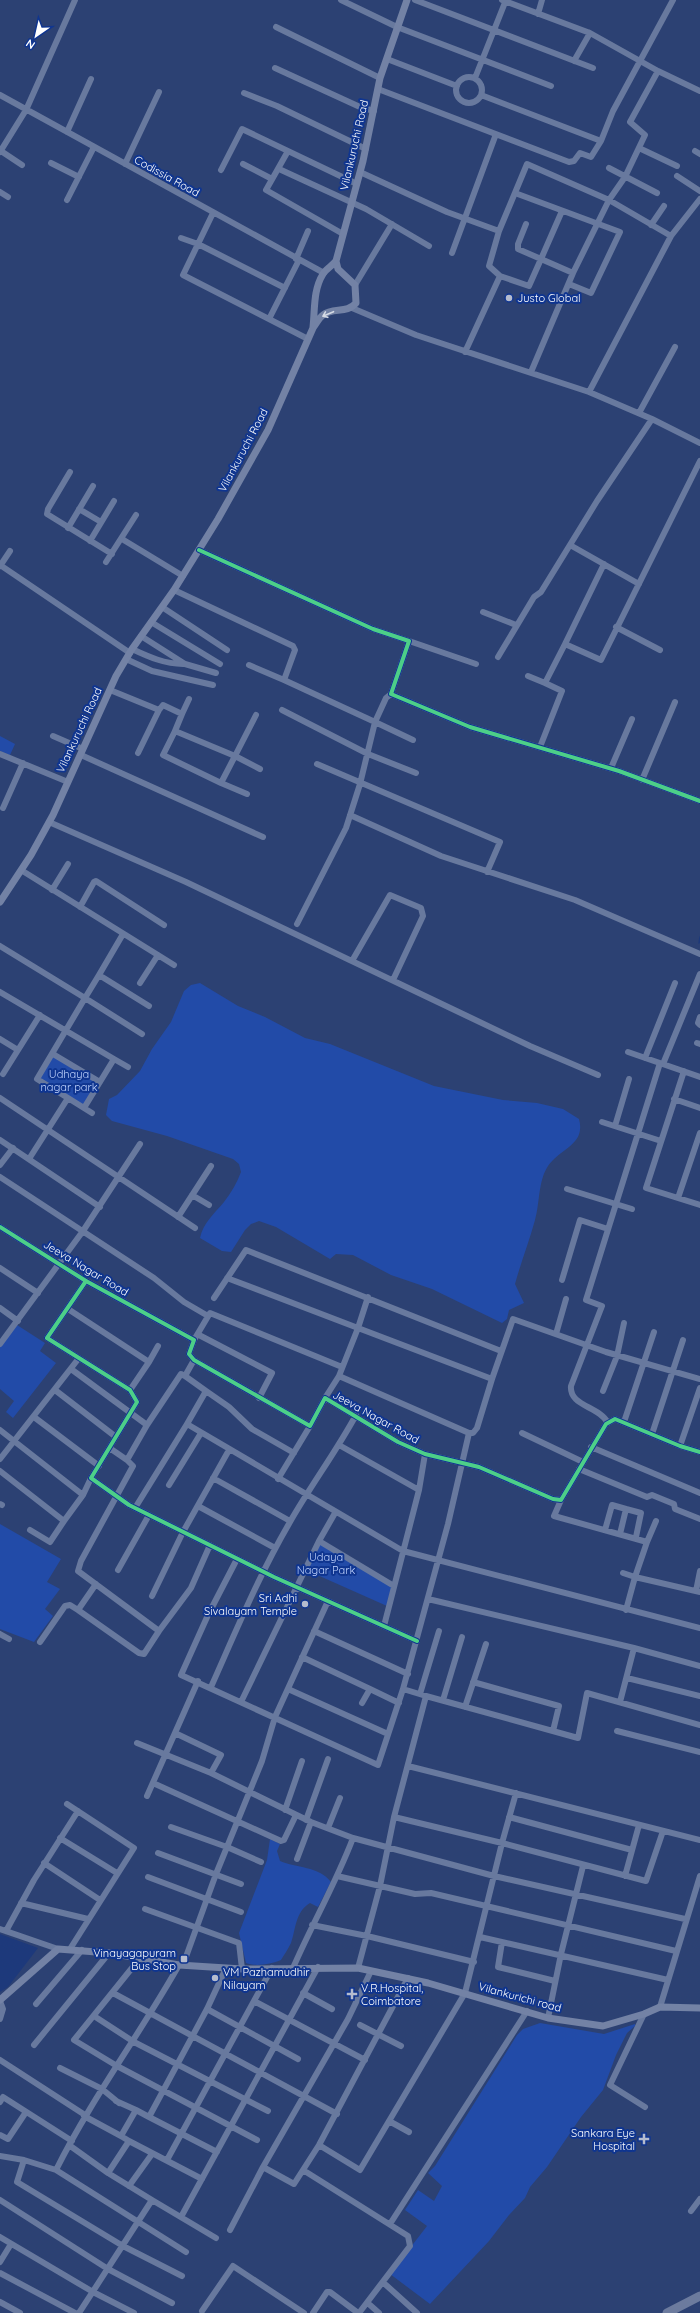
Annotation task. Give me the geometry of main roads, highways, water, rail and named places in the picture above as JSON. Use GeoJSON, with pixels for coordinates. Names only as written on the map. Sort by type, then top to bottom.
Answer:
{"type":"FeatureCollection","features":[{"type":"Feature","properties":{"kind":"highway"},"geometry":{"type":"LineString","coordinates":[[666,2313],[700,2296]]}},
{"type":"Feature","properties":{"kind":"highway"},"geometry":{"type":"LineString","coordinates":[[679,2313],[700,2302]]}},
{"type":"Feature","properties":{"kind":"main road","name":"Vilankuruchi Road"},"geometry":{"type":"LineString","coordinates":[[0,902],[49,822],[110,690],[129,654],[183,576],[268,430],[313,328],[324,314],[352,308],[356,303],[355,285],[338,269],[336,261],[366,149],[380,78],[407,0]]}},
{"type":"Feature","properties":{"kind":"main road"},"geometry":{"type":"LineString","coordinates":[[313,328],[314,299],[324,273],[336,261]]}},
{"type":"Feature","properties":{"kind":"main road","name":"Vilankurichi road"},"geometry":{"type":"LineString","coordinates":[[0,2001],[58,1949],[70,1949],[109,1953],[181,1965],[226,1968],[358,1968],[428,1983],[548,2018],[603,2026],[644,2014],[660,2007],[700,2008]]}},
{"type":"Feature","properties":{"kind":"waterway"},"geometry":{"type":"LineString","coordinates":[[699,943],[700,937]]}},
{"type":"Feature","properties":{"kind":"place","name":"Justo Global"},"geometry":{"type":"Point","coordinates":[509,298]}},
{"type":"Feature","properties":{"kind":"place","name":"Sri Adhi Sivalayam Temple"},"geometry":{"type":"Point","coordinates":[305,1604]}},
{"type":"Feature","properties":{"kind":"place","name":"Vinayagapuram Bus Stop"},"geometry":{"type":"Point","coordinates":[184,1959]}},
{"type":"Feature","properties":{"kind":"place","name":"VM Pazhamudhir Nilayam"},"geometry":{"type":"Point","coordinates":[215,1978]}},
{"type":"Feature","properties":{"kind":"place","name":"V.R.Hospital, Coimbatore"},"geometry":{"type":"Point","coordinates":[352,1994]}},
{"type":"Feature","properties":{"kind":"place","name":"Sankara Eye Hospital"},"geometry":{"type":"Point","coordinates":[644,2139]}},
{"type":"Feature","properties":{"kind":"park label","name":"Udhaya nagar park"},"geometry":{"type":"Point","coordinates":[69,1080]}},
{"type":"Feature","properties":{"kind":"park label","name":"Udaya Nagar Park"},"geometry":{"type":"Point","coordinates":[326,1563]}}]}
